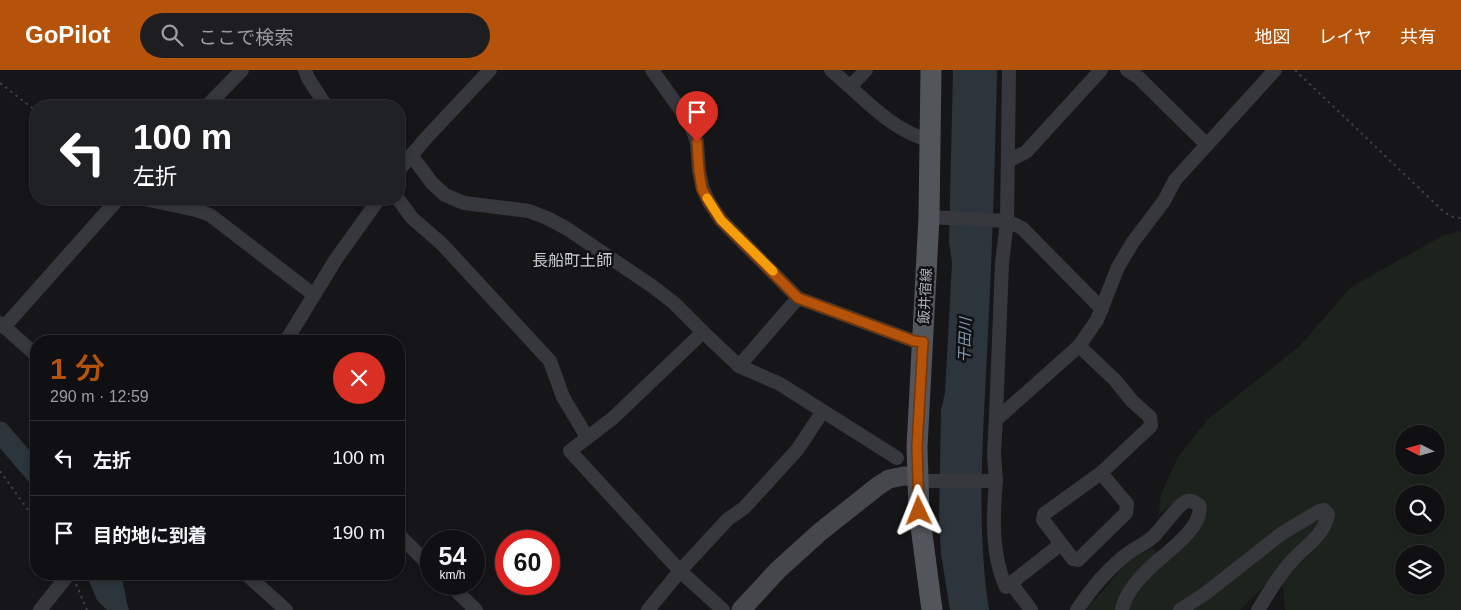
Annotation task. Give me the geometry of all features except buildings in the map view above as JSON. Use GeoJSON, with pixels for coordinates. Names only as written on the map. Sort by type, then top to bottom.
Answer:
{"type":"FeatureCollection","features":[{"type":"Feature","properties":{"kind":"main road","name":"飯井宿線"},"geometry":{"type":"LineString","coordinates":[[931,70],[930,140],[934,218],[923,342],[922,479],[919,511],[932,610]]}},
{"type":"Feature","properties":{"kind":"street"},"geometry":{"type":"LineString","coordinates":[[213,100],[242,70]]}},
{"type":"Feature","properties":{"kind":"street"},"geometry":{"type":"LineString","coordinates":[[305,70],[322,100]]}},
{"type":"Feature","properties":{"kind":"street"},"geometry":{"type":"LineString","coordinates":[[405,162],[490,70]]}},
{"type":"Feature","properties":{"kind":"street"},"geometry":{"type":"LineString","coordinates":[[652,70],[690,124],[697,142],[702,189],[709,202],[721,220],[798,298],[914,341],[923,342]]}},
{"type":"Feature","properties":{"kind":"street"},"geometry":{"type":"LineString","coordinates":[[831,70],[884,116],[906,132],[916,137],[930,140]]}},
{"type":"Feature","properties":{"kind":"street"},"geometry":{"type":"LineString","coordinates":[[851,86],[866,70]]}},
{"type":"Feature","properties":{"kind":"street"},"geometry":{"type":"LineString","coordinates":[[1009,70],[1008,161],[992,481],[998,561],[1001,576],[1006,587],[1061,544]]}},
{"type":"Feature","properties":{"kind":"street"},"geometry":{"type":"LineString","coordinates":[[1008,161],[1026,152],[1101,70]]}},
{"type":"Feature","properties":{"kind":"street"},"geometry":{"type":"LineString","coordinates":[[1127,70],[1138,77],[1207,145]]}},
{"type":"Feature","properties":{"kind":"street"},"geometry":{"type":"LineString","coordinates":[[996,416],[999,417],[1079,346],[1097,320],[1109,285],[1118,267],[1133,242],[1164,201],[1176,180],[1275,70]]}},
{"type":"Feature","properties":{"kind":"street"},"geometry":{"type":"LineString","coordinates":[[411,155],[432,183],[445,195],[464,203],[529,211],[566,228],[674,303],[739,366],[780,384],[897,458]]}},
{"type":"Feature","properties":{"kind":"street"},"geometry":{"type":"LineString","coordinates":[[30,350],[3,330],[113,205]]}},
{"type":"Feature","properties":{"kind":"street"},"geometry":{"type":"LineString","coordinates":[[172,205],[210,215],[314,295]]}},
{"type":"Feature","properties":{"kind":"street"},"geometry":{"type":"LineString","coordinates":[[290,335],[314,295],[375,205]]}},
{"type":"Feature","properties":{"kind":"street"},"geometry":{"type":"LineString","coordinates":[[402,205],[412,218],[442,244],[550,361],[563,397],[587,437]]}},
{"type":"Feature","properties":{"kind":"street"},"geometry":{"type":"LineString","coordinates":[[934,218],[1004,221],[1022,228],[1102,309]]}},
{"type":"Feature","properties":{"kind":"street"},"geometry":{"type":"LineString","coordinates":[[739,366],[798,298]]}},
{"type":"Feature","properties":{"kind":"street"},"geometry":{"type":"LineString","coordinates":[[703,332],[637,396],[570,451],[680,571],[723,610]]}},
{"type":"Feature","properties":{"kind":"street"},"geometry":{"type":"LineString","coordinates":[[1079,346],[1150,417],[1151,426],[1101,473],[1044,514],[1043,520],[1073,559],[1078,560],[1126,513],[1127,504],[1101,473]]}},
{"type":"Feature","properties":{"kind":"street"},"geometry":{"type":"LineString","coordinates":[[648,610],[680,571],[728,519],[744,508],[797,450],[823,411]]}},
{"type":"Feature","properties":{"kind":"street"},"geometry":{"type":"LineString","coordinates":[[741,610],[785,564],[820,532],[889,479],[904,476],[922,479],[992,481]]}},
{"type":"Feature","properties":{"kind":"street"},"geometry":{"type":"LineString","coordinates":[[1077,610],[1126,554],[1151,538],[1171,518],[1179,506],[1186,501],[1192,500],[1199,505],[1200,509],[1194,524],[1173,548],[1140,577],[1122,610]]}},
{"type":"Feature","properties":{"kind":"street"},"geometry":{"type":"LineString","coordinates":[[1180,610],[1206,593],[1281,534],[1318,511],[1324,510],[1328,514],[1326,524],[1316,539],[1291,561],[1258,610]]}},
{"type":"Feature","properties":{"kind":"street"},"geometry":{"type":"LineString","coordinates":[[405,541],[420,555]]}},
{"type":"Feature","properties":{"kind":"street"},"geometry":{"type":"LineString","coordinates":[[40,610],[65,580]]}},
{"type":"Feature","properties":{"kind":"street"},"geometry":{"type":"LineString","coordinates":[[253,580],[286,610]]}},
{"type":"Feature","properties":{"kind":"street"},"geometry":{"type":"LineString","coordinates":[[1012,583],[1031,610]]}},
{"type":"Feature","properties":{"kind":"street"},"geometry":{"type":"LineString","coordinates":[[460,595],[476,610]]}},
{"type":"Feature","properties":{"kind":"path"},"geometry":{"type":"LineString","coordinates":[[1295,70],[1444,212],[1453,217],[1461,218]]}},
{"type":"Feature","properties":{"kind":"path"},"geometry":{"type":"LineString","coordinates":[[0,83],[30,106]]}},
{"type":"Feature","properties":{"kind":"path"},"geometry":{"type":"LineString","coordinates":[[0,471],[30,514]]}},
{"type":"Feature","properties":{"kind":"path"},"geometry":{"type":"LineString","coordinates":[[73,580],[87,610]]}},
{"type":"Feature","properties":{"kind":"shaded area"},"geometry":{"type":"Polygon","coordinates":[[[1461,231],[1461,610],[1285,610],[1283,586],[1270,580],[1240,610],[1086,610],[1129,560],[1151,549],[1169,557],[1204,507],[1179,499],[1159,514],[1161,494],[1178,457],[1208,419],[1299,347],[1351,287],[1444,235],[1461,231]]]}},
{"type":"Feature","properties":{"kind":"water","name":"干田川"},"geometry":{"type":"Polygon","coordinates":[[[953,70],[997,70],[982,482],[983,546],[989,610],[950,610],[941,554],[939,522],[941,410],[945,393],[952,263],[949,241],[953,70]]]}},
{"type":"Feature","properties":{"kind":"water"},"geometry":{"type":"Polygon","coordinates":[[[89,580],[122,580],[129,610],[107,610],[97,600],[89,580]]]}},
{"type":"Feature","properties":{"kind":"waterway"},"geometry":{"type":"LineString","coordinates":[[0,432],[30,467]]}},
{"type":"Feature","properties":{"kind":"slow traffic"},"geometry":{"type":"LineString","coordinates":[[707,198],[721,220],[773,271]]}},
{"type":"Feature","properties":{"kind":"district","name":"長船町土師"},"geometry":{"type":"Point","coordinates":[572,260]}},
{"type":"Feature","properties":{"kind":"route"},"geometry":{"type":"LineString","coordinates":[[697,142],[702,189],[709,202],[721,220],[798,298],[914,341],[923,342],[917,447],[919,511]]}}]}
